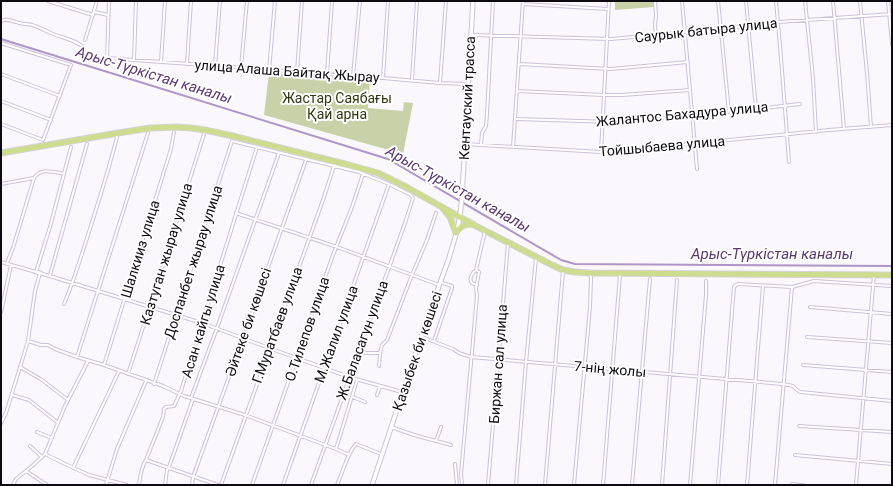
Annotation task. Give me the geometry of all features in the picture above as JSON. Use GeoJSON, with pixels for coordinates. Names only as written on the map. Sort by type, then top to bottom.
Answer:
{"type":"FeatureCollection","features":[{"type":"Feature","properties":{"kind":"highway"},"geometry":{"type":"LineString","coordinates":[[1,152],[143,127],[163,125],[191,126],[233,134],[368,168],[392,177],[460,215],[564,268],[590,271],[892,274]]}},
{"type":"Feature","properties":{"kind":"highway"},"geometry":{"type":"LineString","coordinates":[[1,152],[143,129],[163,127],[191,128],[233,136],[367,170],[391,179],[460,215],[473,224],[536,258],[564,270],[574,272],[620,274],[892,274]]}},
{"type":"Feature","properties":{"kind":"highway"},"geometry":{"type":"LineString","coordinates":[[441,206],[450,216],[457,232],[465,224],[473,224]]}},
{"type":"Feature","properties":{"kind":"main road","name":"Кентауский трасса"},"geometry":{"type":"LineString","coordinates":[[461,206],[473,1]]}},
{"type":"Feature","properties":{"kind":"main road","name":"Қазыбек би көшесі"},"geometry":{"type":"LineString","coordinates":[[372,485],[402,392],[449,258],[457,232],[461,206]]}},
{"type":"Feature","properties":{"kind":"street"},"geometry":{"type":"LineString","coordinates":[[48,1],[93,14],[108,15],[109,1]]}},
{"type":"Feature","properties":{"kind":"street"},"geometry":{"type":"LineString","coordinates":[[85,40],[97,1]]}},
{"type":"Feature","properties":{"kind":"street"},"geometry":{"type":"LineString","coordinates":[[134,60],[136,1]]}},
{"type":"Feature","properties":{"kind":"street"},"geometry":{"type":"LineString","coordinates":[[161,62],[165,1]]}},
{"type":"Feature","properties":{"kind":"street"},"geometry":{"type":"LineString","coordinates":[[188,64],[191,1]]}},
{"type":"Feature","properties":{"kind":"street"},"geometry":{"type":"LineString","coordinates":[[215,66],[220,1]]}},
{"type":"Feature","properties":{"kind":"street"},"geometry":{"type":"LineString","coordinates":[[241,68],[247,1]]}},
{"type":"Feature","properties":{"kind":"street"},"geometry":{"type":"LineString","coordinates":[[269,70],[275,1]]}},
{"type":"Feature","properties":{"kind":"street"},"geometry":{"type":"LineString","coordinates":[[297,72],[302,1]]}},
{"type":"Feature","properties":{"kind":"street"},"geometry":{"type":"LineString","coordinates":[[327,74],[332,1]]}},
{"type":"Feature","properties":{"kind":"street"},"geometry":{"type":"LineString","coordinates":[[353,76],[360,1]]}},
{"type":"Feature","properties":{"kind":"street"},"geometry":{"type":"LineString","coordinates":[[383,78],[388,1]]}},
{"type":"Feature","properties":{"kind":"street"},"geometry":{"type":"LineString","coordinates":[[412,80],[417,1]]}},
{"type":"Feature","properties":{"kind":"street"},"geometry":{"type":"LineString","coordinates":[[440,83],[446,1]]}},
{"type":"Feature","properties":{"kind":"street"},"geometry":{"type":"LineString","coordinates":[[481,145],[482,133],[486,126],[488,114],[493,1]]}},
{"type":"Feature","properties":{"kind":"street"},"geometry":{"type":"LineString","coordinates":[[601,152],[609,1]]}},
{"type":"Feature","properties":{"kind":"street"},"geometry":{"type":"LineString","coordinates":[[655,1],[656,35]]}},
{"type":"Feature","properties":{"kind":"street"},"geometry":{"type":"LineString","coordinates":[[682,1],[697,170]]}},
{"type":"Feature","properties":{"kind":"street"},"geometry":{"type":"LineString","coordinates":[[718,1],[729,112]]}},
{"type":"Feature","properties":{"kind":"street"},"geometry":{"type":"LineString","coordinates":[[746,1],[756,110]]}},
{"type":"Feature","properties":{"kind":"street"},"geometry":{"type":"LineString","coordinates":[[776,1],[788,162]]}},
{"type":"Feature","properties":{"kind":"street"},"geometry":{"type":"LineString","coordinates":[[805,1],[813,78],[816,132]]}},
{"type":"Feature","properties":{"kind":"street"},"geometry":{"type":"LineString","coordinates":[[833,1],[844,129]]}},
{"type":"Feature","properties":{"kind":"street"},"geometry":{"type":"LineString","coordinates":[[860,1],[871,127]]}},
{"type":"Feature","properties":{"kind":"street"},"geometry":{"type":"LineString","coordinates":[[888,1],[891,14],[892,44]]}},
{"type":"Feature","properties":{"kind":"street"},"geometry":{"type":"LineString","coordinates":[[513,147],[523,3],[608,9]]}},
{"type":"Feature","properties":{"kind":"street","name":"Саурык батыра улица"},"geometry":{"type":"LineString","coordinates":[[471,35],[611,39],[778,22],[891,14]]}},
{"type":"Feature","properties":{"kind":"street","name":"улица Алаша Байтақ Жырау"},"geometry":{"type":"LineString","coordinates":[[108,15],[107,58],[468,84]]}},
{"type":"Feature","properties":{"kind":"street"},"geometry":{"type":"LineString","coordinates":[[1,21],[12,20],[21,24],[38,26],[52,33],[76,41],[82,46]]}},
{"type":"Feature","properties":{"kind":"street"},"geometry":{"type":"LineString","coordinates":[[1,43],[71,65],[43,140],[1,124]]}},
{"type":"Feature","properties":{"kind":"street"},"geometry":{"type":"LineString","coordinates":[[519,64],[605,68],[688,62]]}},
{"type":"Feature","properties":{"kind":"street"},"geometry":{"type":"LineString","coordinates":[[1,74],[60,96]]}},
{"type":"Feature","properties":{"kind":"street"},"geometry":{"type":"LineString","coordinates":[[517,91],[622,95],[690,90]]}},
{"type":"Feature","properties":{"kind":"street"},"geometry":{"type":"LineString","coordinates":[[1,101],[51,120]]}},
{"type":"Feature","properties":{"kind":"street","name":"Жалантос Бахадура улица"},"geometry":{"type":"LineString","coordinates":[[516,119],[603,122],[693,116],[800,104]]}},
{"type":"Feature","properties":{"kind":"street","name":"Тойшыбаева улица"},"geometry":{"type":"LineString","coordinates":[[465,144],[601,152],[892,125]]}},
{"type":"Feature","properties":{"kind":"street"},"geometry":{"type":"LineString","coordinates":[[77,357],[148,132]]}},
{"type":"Feature","properties":{"kind":"street","name":"Шалкииз улица"},"geometry":{"type":"LineString","coordinates":[[104,365],[171,149],[174,132]]}},
{"type":"Feature","properties":{"kind":"street","name":"Казтуган жырау улица"},"geometry":{"type":"LineString","coordinates":[[128,374],[204,134]]}},
{"type":"Feature","properties":{"kind":"street"},"geometry":{"type":"LineString","coordinates":[[64,304],[71,287],[97,206],[117,137]]}},
{"type":"Feature","properties":{"kind":"street","name":"Доспанбет жырау улица"},"geometry":{"type":"LineString","coordinates":[[154,384],[232,141],[257,147]]}},
{"type":"Feature","properties":{"kind":"street"},"geometry":{"type":"LineString","coordinates":[[50,276],[87,144]]}},
{"type":"Feature","properties":{"kind":"street"},"geometry":{"type":"LineString","coordinates":[[1,422],[6,413],[12,395],[28,341],[38,272],[71,147]]}},
{"type":"Feature","properties":{"kind":"street"},"geometry":{"type":"LineString","coordinates":[[257,147],[363,174],[390,184]]}},
{"type":"Feature","properties":{"kind":"street","name":"Асан кайгы улица"},"geometry":{"type":"LineString","coordinates":[[139,485],[142,468],[163,417],[164,409],[166,407],[174,406],[179,394],[257,147]]}},
{"type":"Feature","properties":{"kind":"street"},"geometry":{"type":"LineString","coordinates":[[165,485],[167,470],[279,153]]}},
{"type":"Feature","properties":{"kind":"street","name":"Әйтеке би көшесі"},"geometry":{"type":"LineString","coordinates":[[192,485],[193,477],[306,160]]}},
{"type":"Feature","properties":{"kind":"street","name":"Г.Муратбаев улица"},"geometry":{"type":"LineString","coordinates":[[221,485],[334,166]]}},
{"type":"Feature","properties":{"kind":"street"},"geometry":{"type":"LineString","coordinates":[[7,264],[34,178],[38,173],[47,171],[64,174]]}},
{"type":"Feature","properties":{"kind":"street","name":"О.Тилепов улица"},"geometry":{"type":"LineString","coordinates":[[252,485],[363,174]]}},
{"type":"Feature","properties":{"kind":"street"},"geometry":{"type":"LineString","coordinates":[[1,184],[34,178]]}},
{"type":"Feature","properties":{"kind":"street","name":"Ж.Баласагун улица"},"geometry":{"type":"LineString","coordinates":[[311,485],[413,198],[412,195],[390,184]]}},
{"type":"Feature","properties":{"kind":"street","name":"М.Жалил улица"},"geometry":{"type":"LineString","coordinates":[[283,485],[390,184]]}},
{"type":"Feature","properties":{"kind":"street"},"geometry":{"type":"LineString","coordinates":[[236,213],[337,247],[412,275],[440,284],[452,286],[434,341]]}},
{"type":"Feature","properties":{"kind":"street"},"geometry":{"type":"LineString","coordinates":[[379,366],[382,345],[387,340],[427,240],[436,213]]}},
{"type":"Feature","properties":{"kind":"street"},"geometry":{"type":"LineString","coordinates":[[476,285],[471,282],[473,273],[476,270],[485,230]]}},
{"type":"Feature","properties":{"kind":"street","name":"Биржан сал улица"},"geometry":{"type":"LineString","coordinates":[[488,485],[508,242]]}},
{"type":"Feature","properties":{"kind":"street"},"geometry":{"type":"LineString","coordinates":[[516,485],[536,258]]}},
{"type":"Feature","properties":{"kind":"street"},"geometry":{"type":"LineString","coordinates":[[1,262],[72,282],[218,328],[349,377],[402,392]]}},
{"type":"Feature","properties":{"kind":"street"},"geometry":{"type":"LineString","coordinates":[[1,312],[11,265]]}},
{"type":"Feature","properties":{"kind":"street"},"geometry":{"type":"LineString","coordinates":[[462,485],[461,474],[477,296],[476,285],[479,272],[476,270]]}},
{"type":"Feature","properties":{"kind":"street"},"geometry":{"type":"LineString","coordinates":[[545,485],[564,270]]}},
{"type":"Feature","properties":{"kind":"street"},"geometry":{"type":"LineString","coordinates":[[574,485],[590,307],[590,273]]}},
{"type":"Feature","properties":{"kind":"street"},"geometry":{"type":"LineString","coordinates":[[602,485],[620,274]]}},
{"type":"Feature","properties":{"kind":"street"},"geometry":{"type":"LineString","coordinates":[[856,485],[874,275]]}},
{"type":"Feature","properties":{"kind":"street"},"geometry":{"type":"LineString","coordinates":[[632,485],[650,279]]}},
{"type":"Feature","properties":{"kind":"street"},"geometry":{"type":"LineString","coordinates":[[662,485],[677,280]]}},
{"type":"Feature","properties":{"kind":"street"},"geometry":{"type":"LineString","coordinates":[[690,485],[706,281]]}},
{"type":"Feature","properties":{"kind":"street"},"geometry":{"type":"LineString","coordinates":[[718,485],[734,287],[738,284],[792,287],[814,281],[892,286]]}},
{"type":"Feature","properties":{"kind":"street"},"geometry":{"type":"LineString","coordinates":[[747,485],[763,286]]}},
{"type":"Feature","properties":{"kind":"street"},"geometry":{"type":"LineString","coordinates":[[775,485],[792,287]]}},
{"type":"Feature","properties":{"kind":"street"},"geometry":{"type":"LineString","coordinates":[[810,307],[892,314]]}},
{"type":"Feature","properties":{"kind":"street","name":"7-нің жолы"},"geometry":{"type":"LineString","coordinates":[[421,336],[471,357],[783,384],[793,386],[800,392],[892,401]]}},
{"type":"Feature","properties":{"kind":"street"},"geometry":{"type":"LineString","coordinates":[[807,337],[892,343]]}},
{"type":"Feature","properties":{"kind":"street"},"geometry":{"type":"LineString","coordinates":[[28,341],[41,345],[48,345],[88,361],[104,365],[168,388],[179,394],[245,415],[325,444],[349,455]]}},
{"type":"Feature","properties":{"kind":"street"},"geometry":{"type":"LineString","coordinates":[[358,353],[380,353]]}},
{"type":"Feature","properties":{"kind":"street"},"geometry":{"type":"LineString","coordinates":[[13,485],[16,479],[45,454],[57,422],[88,361]]}},
{"type":"Feature","properties":{"kind":"street"},"geometry":{"type":"LineString","coordinates":[[803,365],[892,372]]}},
{"type":"Feature","properties":{"kind":"street"},"geometry":{"type":"LineString","coordinates":[[20,368],[42,380],[68,400]]}},
{"type":"Feature","properties":{"kind":"street"},"geometry":{"type":"LineString","coordinates":[[72,468],[119,371]]}},
{"type":"Feature","properties":{"kind":"street"},"geometry":{"type":"LineString","coordinates":[[336,449],[357,379]]}},
{"type":"Feature","properties":{"kind":"street"},"geometry":{"type":"LineString","coordinates":[[106,485],[117,448],[146,381]]}},
{"type":"Feature","properties":{"kind":"street"},"geometry":{"type":"LineString","coordinates":[[377,395],[380,386]]}},
{"type":"Feature","properties":{"kind":"street"},"geometry":{"type":"LineString","coordinates":[[12,395],[29,400],[57,422]]}},
{"type":"Feature","properties":{"kind":"street"},"geometry":{"type":"LineString","coordinates":[[352,397],[365,402]]}},
{"type":"Feature","properties":{"kind":"street"},"geometry":{"type":"LineString","coordinates":[[799,426],[892,432]]}},
{"type":"Feature","properties":{"kind":"street"},"geometry":{"type":"LineString","coordinates":[[391,427],[450,445]]}},
{"type":"Feature","properties":{"kind":"street"},"geometry":{"type":"LineString","coordinates":[[436,441],[441,427]]}},
{"type":"Feature","properties":{"kind":"street"},"geometry":{"type":"LineString","coordinates":[[37,432],[52,438]]}},
{"type":"Feature","properties":{"kind":"street"},"geometry":{"type":"LineString","coordinates":[[337,485],[349,455],[356,444],[382,455]]}},
{"type":"Feature","properties":{"kind":"street"},"geometry":{"type":"LineString","coordinates":[[30,446],[42,457]]}},
{"type":"Feature","properties":{"kind":"street"},"geometry":{"type":"LineString","coordinates":[[45,454],[72,468],[99,478],[127,485]]}},
{"type":"Feature","properties":{"kind":"street"},"geometry":{"type":"LineString","coordinates":[[795,456],[892,464]]}},
{"type":"Feature","properties":{"kind":"street"},"geometry":{"type":"LineString","coordinates":[[146,460],[218,485]]}},
{"type":"Feature","properties":{"kind":"street"},"geometry":{"type":"LineString","coordinates":[[455,464],[457,485]]}},
{"type":"Feature","properties":{"kind":"street"},"geometry":{"type":"LineString","coordinates":[[26,471],[46,485]]}},
{"type":"Feature","properties":{"kind":"street"},"geometry":{"type":"LineString","coordinates":[[792,484],[804,485]]}},
{"type":"Feature","properties":{"kind":"green space"},"geometry":{"type":"Polygon","coordinates":[[[615,1],[654,1],[654,7],[615,10],[615,1]]]}},
{"type":"Feature","properties":{"kind":"green space","name":"Жастар Саябағы Қай арна"},"geometry":{"type":"Polygon","coordinates":[[[269,73],[370,79],[368,108],[403,111],[404,102],[413,103],[403,154],[264,115],[269,73]]]}},
{"type":"Feature","properties":{"kind":"waterway","name":"Арыс-Түркістан каналы"},"geometry":{"type":"LineString","coordinates":[[1,39],[388,159],[561,260],[575,264],[892,266]]}}]}
